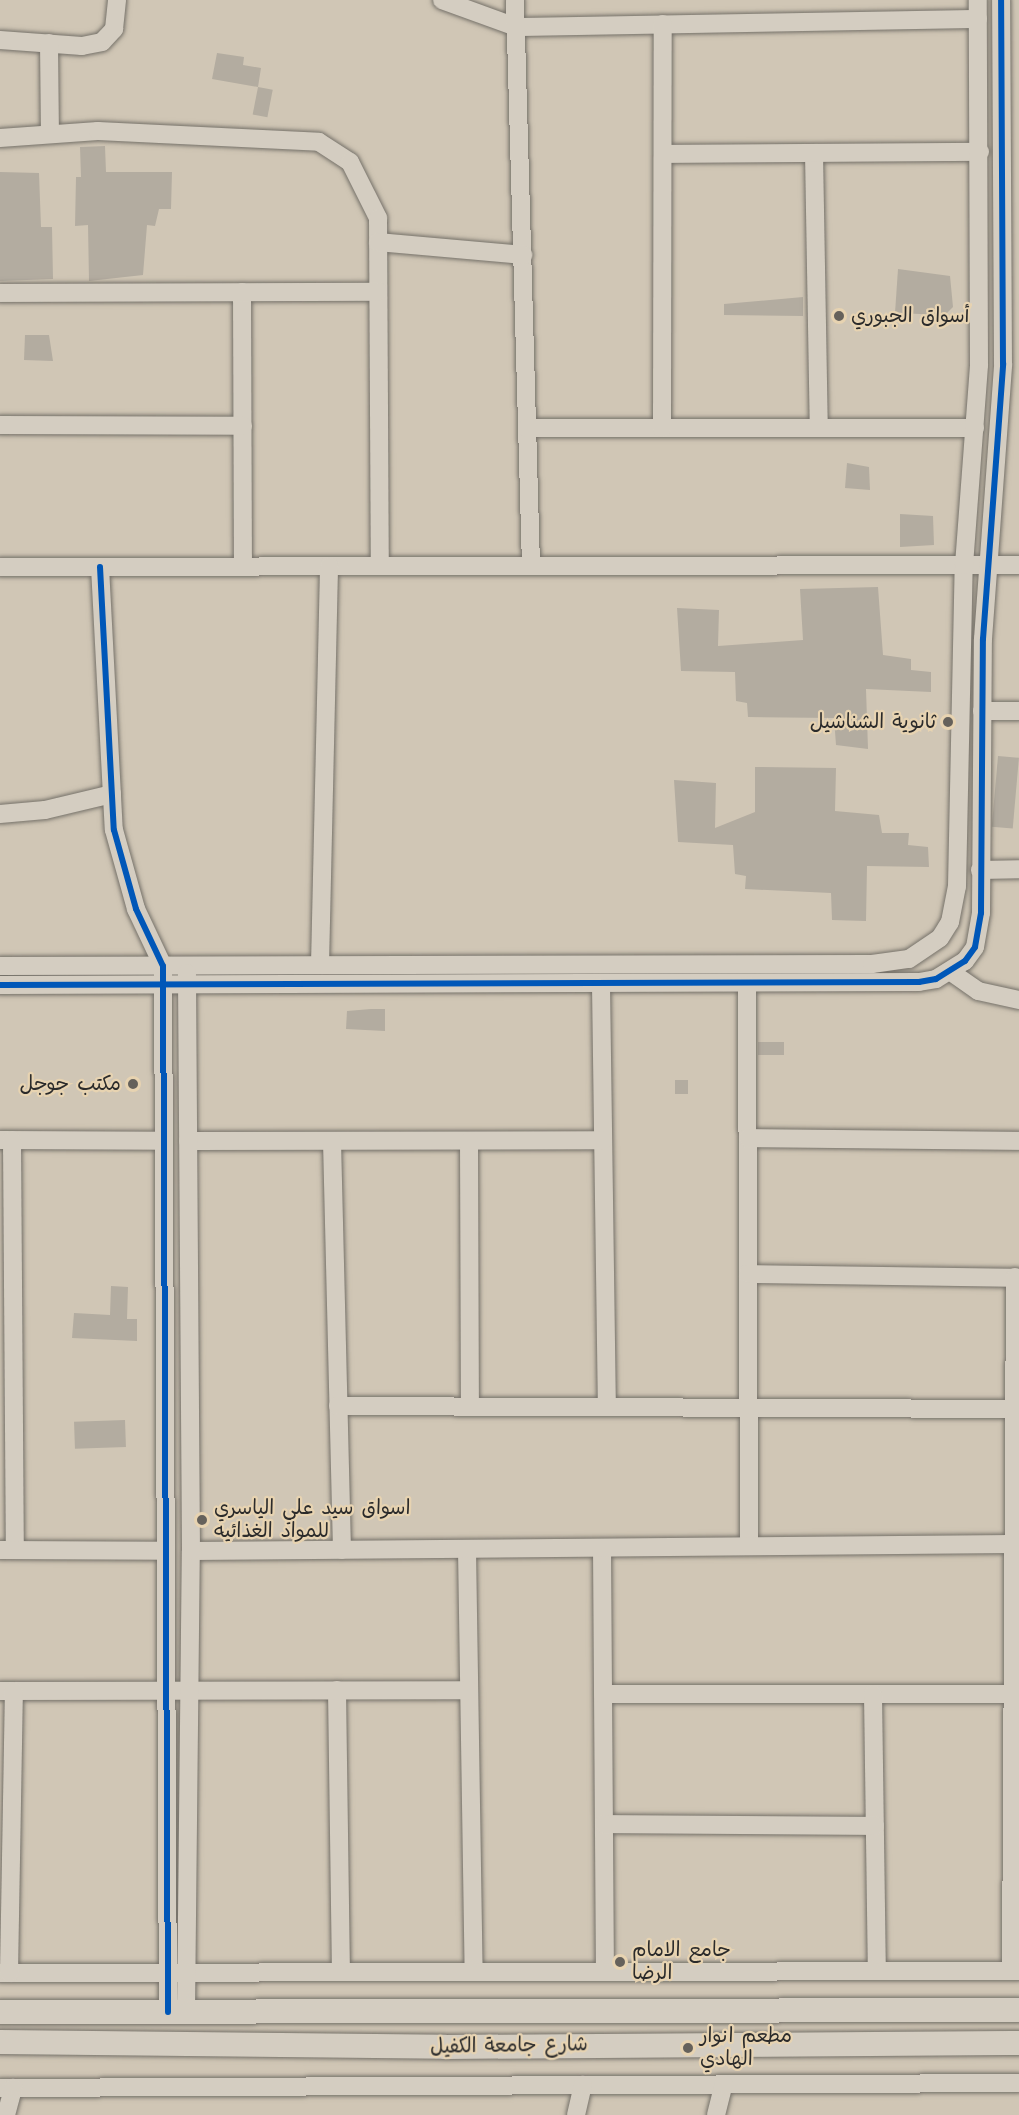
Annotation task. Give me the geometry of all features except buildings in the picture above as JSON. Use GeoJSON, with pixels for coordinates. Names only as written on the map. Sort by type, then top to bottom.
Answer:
{"type":"FeatureCollection","features":[{"type":"Feature","properties":{"kind":"main road","name":"شارع جامعة الكفيل"},"geometry":{"type":"LineString","coordinates":[[0,2012],[446,2009],[1019,2010]]}},
{"type":"Feature","properties":{"kind":"main road"},"geometry":{"type":"LineString","coordinates":[[445,2047],[435,2043],[429,2022],[446,2009]]}},
{"type":"Feature","properties":{"kind":"main road"},"geometry":{"type":"LineString","coordinates":[[357,2046],[371,2030],[362,2011]]}},
{"type":"Feature","properties":{"kind":"main road","name":"شارع جامعة الكفيل"},"geometry":{"type":"LineString","coordinates":[[0,2042],[445,2047],[1019,2043]]}},
{"type":"Feature","properties":{"kind":"street"},"geometry":{"type":"LineString","coordinates":[[0,40],[49,44],[102,42],[114,29],[117,0]]}},
{"type":"Feature","properties":{"kind":"street"},"geometry":{"type":"LineString","coordinates":[[442,0],[516,27],[978,19]]}},
{"type":"Feature","properties":{"kind":"street"},"geometry":{"type":"LineString","coordinates":[[515,0],[531,566]]}},
{"type":"Feature","properties":{"kind":"street"},"geometry":{"type":"LineString","coordinates":[[0,966],[872,964],[926,951],[945,930],[956,905],[964,565],[975,428],[980,152],[978,0]]}},
{"type":"Feature","properties":{"kind":"street"},"geometry":{"type":"LineString","coordinates":[[0,985],[747,986],[919,982],[951,972],[975,947],[980,870],[987,565],[1011,364],[1010,201],[1001,0]]}},
{"type":"Feature","properties":{"kind":"street"},"geometry":{"type":"LineString","coordinates":[[662,428],[663,24]]}},
{"type":"Feature","properties":{"kind":"street"},"geometry":{"type":"LineString","coordinates":[[49,44],[50,135]]}},
{"type":"Feature","properties":{"kind":"street"},"geometry":{"type":"LineString","coordinates":[[0,138],[98,131],[320,142],[350,162],[366,188],[378,218],[380,566]]}},
{"type":"Feature","properties":{"kind":"street"},"geometry":{"type":"LineString","coordinates":[[663,154],[980,152]]}},
{"type":"Feature","properties":{"kind":"street"},"geometry":{"type":"LineString","coordinates":[[814,153],[819,428]]}},
{"type":"Feature","properties":{"kind":"street"},"geometry":{"type":"LineString","coordinates":[[378,242],[522,255]]}},
{"type":"Feature","properties":{"kind":"street"},"geometry":{"type":"LineString","coordinates":[[0,292],[378,292]]}},
{"type":"Feature","properties":{"kind":"street"},"geometry":{"type":"LineString","coordinates":[[242,292],[243,567]]}},
{"type":"Feature","properties":{"kind":"street"},"geometry":{"type":"LineString","coordinates":[[0,425],[243,426]]}},
{"type":"Feature","properties":{"kind":"street"},"geometry":{"type":"LineString","coordinates":[[527,428],[975,428]]}},
{"type":"Feature","properties":{"kind":"street"},"geometry":{"type":"LineString","coordinates":[[0,567],[1019,565]]}},
{"type":"Feature","properties":{"kind":"street"},"geometry":{"type":"LineString","coordinates":[[320,965],[329,566]]}},
{"type":"Feature","properties":{"kind":"street"},"geometry":{"type":"LineString","coordinates":[[100,567],[112,794],[123,874],[163,966],[166,1690],[177,2012]]}},
{"type":"Feature","properties":{"kind":"street"},"geometry":{"type":"LineString","coordinates":[[982,711],[1019,711]]}},
{"type":"Feature","properties":{"kind":"street"},"geometry":{"type":"LineString","coordinates":[[0,814],[45,810],[112,794]]}},
{"type":"Feature","properties":{"kind":"street"},"geometry":{"type":"LineString","coordinates":[[980,870],[1019,869]]}},
{"type":"Feature","properties":{"kind":"street"},"geometry":{"type":"LineString","coordinates":[[177,1973],[189,1690],[191,1551],[187,966]]}},
{"type":"Feature","properties":{"kind":"street"},"geometry":{"type":"LineString","coordinates":[[951,972],[978,992],[1019,1000]]}},
{"type":"Feature","properties":{"kind":"street"},"geometry":{"type":"LineString","coordinates":[[601,985],[607,1407]]}},
{"type":"Feature","properties":{"kind":"street"},"geometry":{"type":"LineString","coordinates":[[747,986],[749,1546]]}},
{"type":"Feature","properties":{"kind":"street"},"geometry":{"type":"LineString","coordinates":[[748,1138],[1019,1141]]}},
{"type":"Feature","properties":{"kind":"street"},"geometry":{"type":"LineString","coordinates":[[164,1141],[6,1140],[7,1550],[166,1551]]}},
{"type":"Feature","properties":{"kind":"street"},"geometry":{"type":"LineString","coordinates":[[188,1141],[603,1140]]}},
{"type":"Feature","properties":{"kind":"street"},"geometry":{"type":"LineString","coordinates":[[332,1141],[342,1550]]}},
{"type":"Feature","properties":{"kind":"street"},"geometry":{"type":"LineString","coordinates":[[469,1141],[470,1407]]}},
{"type":"Feature","properties":{"kind":"street"},"geometry":{"type":"LineString","coordinates":[[469,1690],[7,1690],[5,1973],[1015,1971],[1015,1827],[1010,1694],[1015,1544],[1013,1409],[1017,1277],[748,1274]]}},
{"type":"Feature","properties":{"kind":"street"},"geometry":{"type":"LineString","coordinates":[[338,1406],[1013,1409]]}},
{"type":"Feature","properties":{"kind":"street"},"geometry":{"type":"LineString","coordinates":[[191,1551],[1015,1544]]}},
{"type":"Feature","properties":{"kind":"street"},"geometry":{"type":"LineString","coordinates":[[602,1548],[605,1972]]}},
{"type":"Feature","properties":{"kind":"street"},"geometry":{"type":"LineString","coordinates":[[466,1549],[474,1972]]}},
{"type":"Feature","properties":{"kind":"street"},"geometry":{"type":"LineString","coordinates":[[337,1690],[341,1972]]}},
{"type":"Feature","properties":{"kind":"street"},"geometry":{"type":"LineString","coordinates":[[603,1694],[1010,1694]]}},
{"type":"Feature","properties":{"kind":"street"},"geometry":{"type":"LineString","coordinates":[[873,1694],[877,1971]]}},
{"type":"Feature","properties":{"kind":"street"},"geometry":{"type":"LineString","coordinates":[[604,1824],[875,1826]]}},
{"type":"Feature","properties":{"kind":"street"},"geometry":{"type":"LineString","coordinates":[[6,2115],[6,2088],[1019,2082]]}},
{"type":"Feature","properties":{"kind":"street"},"geometry":{"type":"LineString","coordinates":[[716,2115],[724,2084]]}},
{"type":"Feature","properties":{"kind":"street"},"geometry":{"type":"LineString","coordinates":[[576,2115],[583,2085]]}},
{"type":"Feature","properties":{"kind":"cycle path"},"geometry":{"type":"LineString","coordinates":[[0,985],[919,982],[936,979],[965,961],[975,947],[981,913],[983,639],[1003,364],[1001,0]]}},
{"type":"Feature","properties":{"kind":"cycle path"},"geometry":{"type":"LineString","coordinates":[[100,567],[114,830],[136,909],[163,966],[168,2012]]}},
{"type":"Feature","properties":{"kind":"place","name":"أسواق الجبوري"},"geometry":{"type":"Point","coordinates":[839,316]}},
{"type":"Feature","properties":{"kind":"place","name":"ثانوية الشناشيل"},"geometry":{"type":"Point","coordinates":[948,722]}},
{"type":"Feature","properties":{"kind":"place","name":"مكتب جوجل"},"geometry":{"type":"Point","coordinates":[133,1084]}},
{"type":"Feature","properties":{"kind":"place","name":"اسواق سيد علي الياسري للمواد الغذائيه"},"geometry":{"type":"Point","coordinates":[202,1520]}},
{"type":"Feature","properties":{"kind":"place","name":"جامع الامام الرضا"},"geometry":{"type":"Point","coordinates":[620,1962]}},
{"type":"Feature","properties":{"kind":"place","name":"مطعم انوار الهادي"},"geometry":{"type":"Point","coordinates":[688,2048]}}]}
